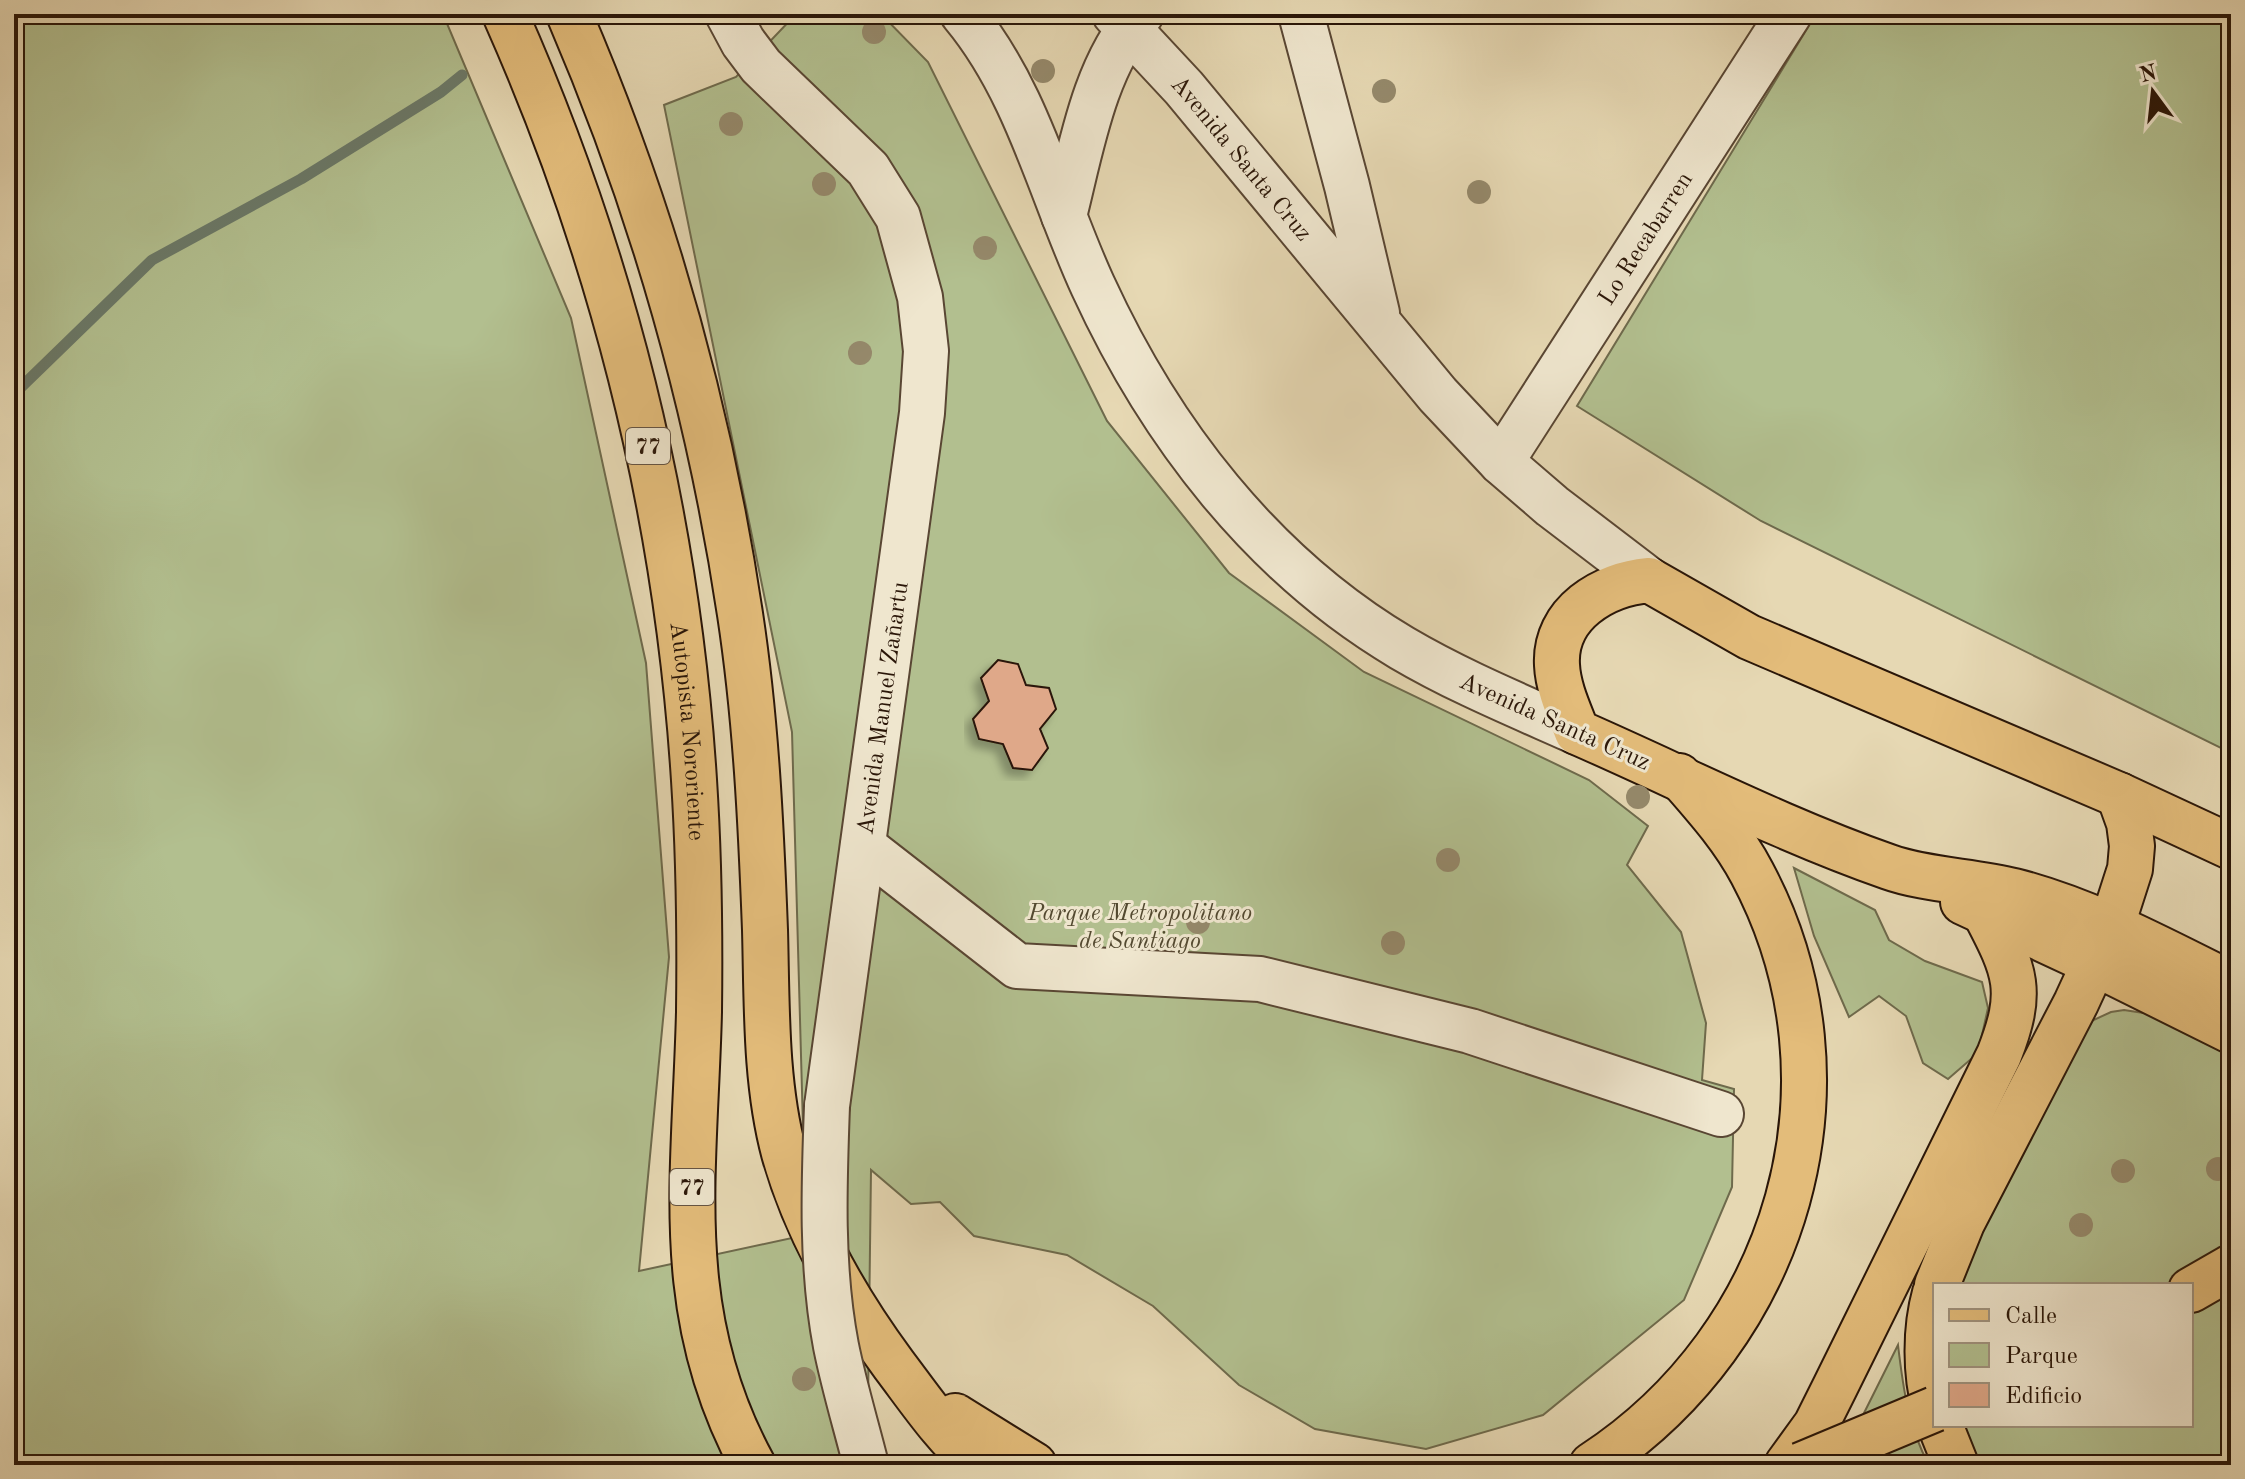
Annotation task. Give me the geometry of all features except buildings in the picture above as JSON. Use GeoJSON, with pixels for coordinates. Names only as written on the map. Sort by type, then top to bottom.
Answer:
{"type":"FeatureCollection","features":[{"type":"Feature","properties":{"kind":"main road","name":"Autopista Nororiente"},"geometry":{"type":"LineString","coordinates":[[505,14],[544,105],[588,228],[646,438],[668,551],[684,666],[694,782],[699,1013],[692,1195],[695,1282],[716,1381],[753,1465]]}},
{"type":"Feature","properties":{"kind":"main road","name":"77"},"geometry":{"type":"LineString","coordinates":[[569,14],[628,161],[676,311],[711,449],[741,620],[755,742],[771,1076],[784,1151],[797,1193],[825,1259],[871,1334],[900,1373]]}},
{"type":"Feature","properties":{"kind":"main road"},"geometry":{"type":"LineString","coordinates":[[1577,732],[1566,705],[1557,665],[1558,646],[1564,630],[1571,617],[1598,594],[1616,586],[1649,580]]}},
{"type":"Feature","properties":{"kind":"main road","name":"Avenida Santa Cruz"},"geometry":{"type":"LineString","coordinates":[[1649,580],[1749,637],[2119,795],[2231,847]]}},
{"type":"Feature","properties":{"kind":"main road","name":"Avenida Santa Cruz"},"geometry":{"type":"LineString","coordinates":[[1577,732],[1892,869],[2013,891],[2059,905],[2104,944],[2231,984]]}},
{"type":"Feature","properties":{"kind":"main road"},"geometry":{"type":"LineString","coordinates":[[1592,1465],[1620,1447],[1658,1415],[1692,1380],[1723,1341],[1749,1300],[1770,1255],[1786,1209],[1797,1162],[1803,1112],[1804,1063],[1799,1013],[1788,965],[1773,919],[1752,873],[1727,831],[1679,776]]}},
{"type":"Feature","properties":{"kind":"main road"},"geometry":{"type":"LineString","coordinates":[[1938,1283],[1962,1223],[2104,944],[2130,869],[2132,846],[2129,823],[2119,795]]}},
{"type":"Feature","properties":{"kind":"main road"},"geometry":{"type":"LineString","coordinates":[[1892,869],[1985,913],[2104,944],[2231,1031]]}},
{"type":"Feature","properties":{"kind":"main road"},"geometry":{"type":"LineString","coordinates":[[1787,1465],[1816,1425],[2010,1028],[2015,1006],[2015,982],[2010,963],[1985,913]]}},
{"type":"Feature","properties":{"kind":"main road"},"geometry":{"type":"LineString","coordinates":[[2193,1289],[2231,1267]]}},
{"type":"Feature","properties":{"kind":"main road"},"geometry":{"type":"LineString","coordinates":[[1933,1306],[1928,1338],[1928,1371],[1933,1399]]}},
{"type":"Feature","properties":{"kind":"main road"},"geometry":{"type":"LineString","coordinates":[[900,1373],[948,1437],[978,1465]]}},
{"type":"Feature","properties":{"kind":"main road"},"geometry":{"type":"LineString","coordinates":[[900,1373],[974,1429],[1034,1465]]}},
{"type":"Feature","properties":{"kind":"main road"},"geometry":{"type":"LineString","coordinates":[[1801,1465],[1933,1411]]}},
{"type":"Feature","properties":{"kind":"main road"},"geometry":{"type":"LineString","coordinates":[[1941,1427],[1956,1465]]}},
{"type":"Feature","properties":{"kind":"street","name":"Avenida Manuel Zañartu"},"geometry":{"type":"LineString","coordinates":[[728,14],[761,66],[868,169],[898,217],[920,297],[926,351],[922,413],[827,1106],[824,1191],[831,1300],[836,1344],[866,1465]]}},
{"type":"Feature","properties":{"kind":"street","name":"Avenida Santa Cruz"},"geometry":{"type":"LineString","coordinates":[[963,14],[984,39],[1016,94],[1093,285],[1139,378],[1180,440],[1217,488],[1309,582],[1401,648],[1577,732]]}},
{"type":"Feature","properties":{"kind":"street"},"geometry":{"type":"LineString","coordinates":[[1301,14],[1347,186],[1379,323]]}},
{"type":"Feature","properties":{"kind":"street","name":"Lo Recabarren"},"geometry":{"type":"LineString","coordinates":[[1501,462],[1789,14]]}},
{"type":"Feature","properties":{"kind":"street","name":"Avenida Santa Cruz"},"geometry":{"type":"LineString","coordinates":[[1064,216],[1094,97],[1128,19],[1438,395],[1501,462],[1552,506],[1649,580]]}},
{"type":"Feature","properties":{"kind":"street"},"geometry":{"type":"LineString","coordinates":[[863,846],[1017,966],[1260,979],[1470,1031],[1721,1114]]}},
{"type":"Feature","properties":{"kind":"green space","name":"Parque Metropolitano de Santiago"},"geometry":{"type":"Polygon","coordinates":[[[14,14],[443,14],[571,318],[646,663],[669,957],[639,1271],[806,1235],[792,732],[664,105],[736,77],[796,14],[881,14],[928,62],[1107,421],[1229,573],[1364,672],[1589,780],[1648,826],[1627,865],[1681,932],[1706,1023],[1702,1080],[1734,1089],[1732,1187],[1684,1300],[1543,1415],[1426,1449],[1315,1429],[1239,1385],[1153,1306],[1067,1255],[974,1236],[940,1202],[911,1204],[871,1170],[868,1403],[887,1465],[14,1465],[14,14]]]}},
{"type":"Feature","properties":{"kind":"green space"},"geometry":{"type":"Polygon","coordinates":[[[1816,14],[2231,14],[2231,753],[1761,521],[1577,406],[1816,14]]]}},
{"type":"Feature","properties":{"kind":"green space"},"geometry":{"type":"Polygon","coordinates":[[[1794,868],[1875,910],[1889,940],[1925,961],[1982,982],[1988,1008],[1978,1053],[1948,1079],[1923,1063],[1906,1016],[1879,996],[1849,1017],[1814,936],[1794,868]]]}},
{"type":"Feature","properties":{"kind":"green space"},"geometry":{"type":"Polygon","coordinates":[[[2124,1010],[2150,1014],[2231,1054],[2231,1465],[1972,1465],[1956,1427],[2193,1427],[2193,1283],[1958,1283],[1969,1253],[2085,1024],[2111,1012],[2124,1010]]]}},
{"type":"Feature","properties":{"kind":"green space"},"geometry":{"type":"Polygon","coordinates":[[[1898,1345],[1911,1421],[1929,1465],[1838,1465],[1898,1345]]]}},
{"type":"Feature","properties":{"kind":"waterway"},"geometry":{"type":"LineString","coordinates":[[14,394],[152,260],[301,179],[441,92],[462,75]]}}]}
